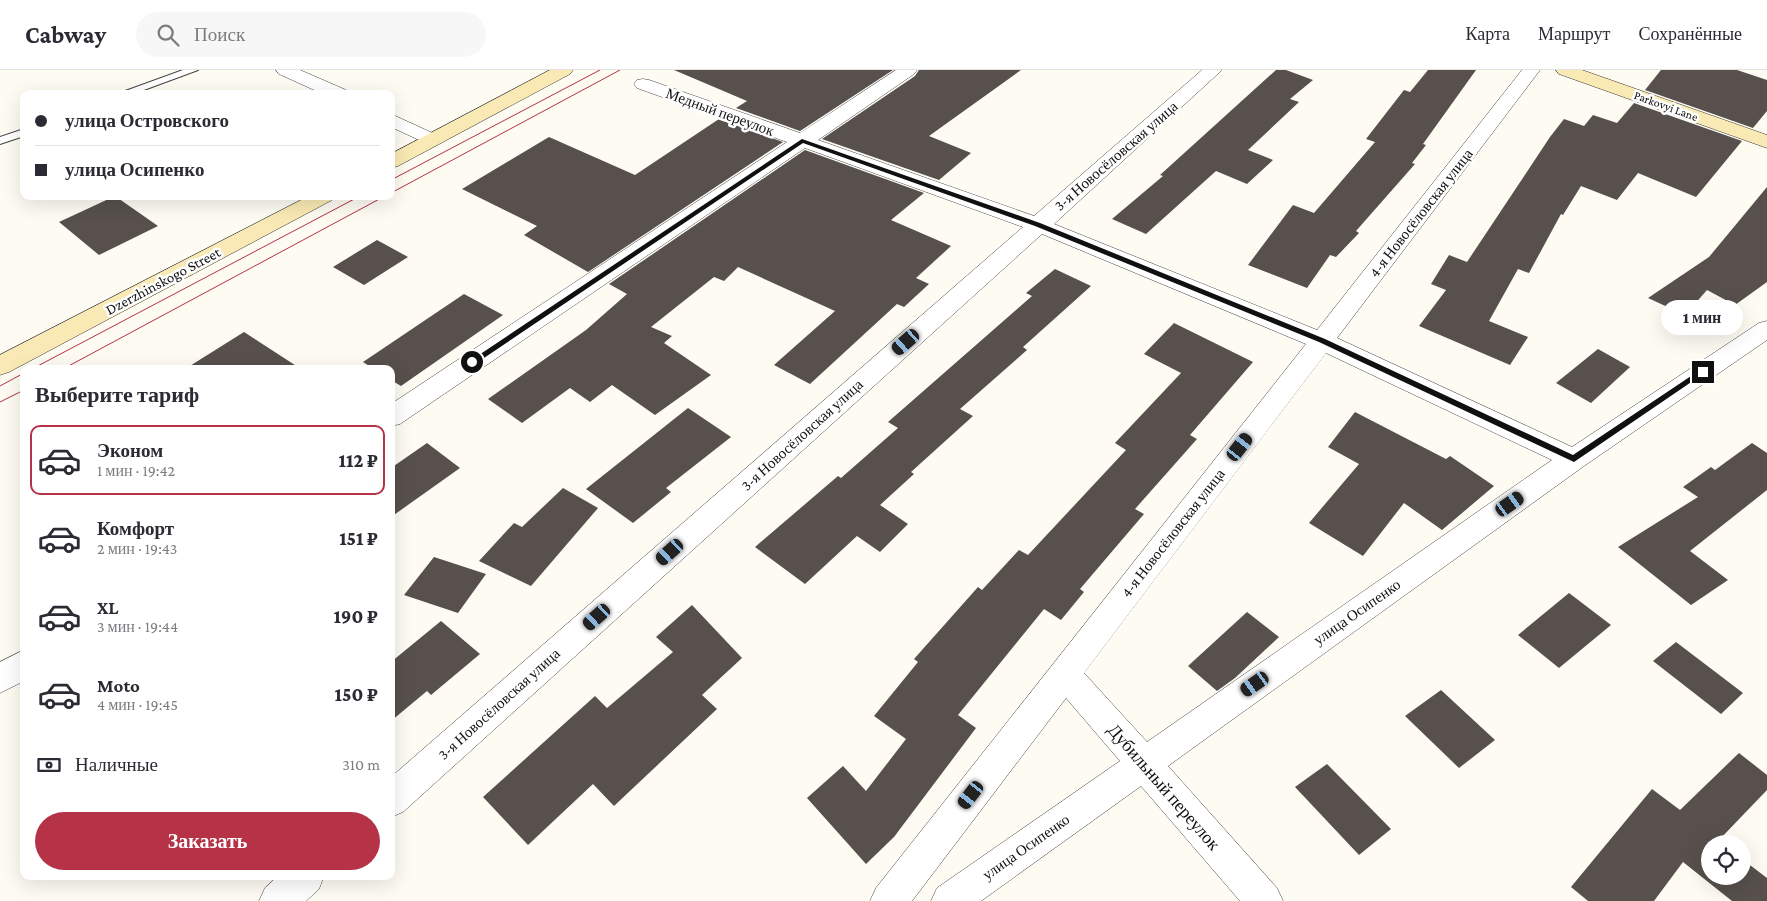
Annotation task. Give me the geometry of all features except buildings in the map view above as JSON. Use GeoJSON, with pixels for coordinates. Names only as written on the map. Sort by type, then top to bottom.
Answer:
{"type":"FeatureCollection","features":[{"type":"Feature","properties":{"kind":"main road"},"geometry":{"type":"LineString","coordinates":[[395,160],[564,70]]}},
{"type":"Feature","properties":{"kind":"main road","name":"Parkovyi Lane"},"geometry":{"type":"LineString","coordinates":[[1565,70],[1767,142]]}},
{"type":"Feature","properties":{"kind":"main road","name":"Dzerzhinskogo Street"},"geometry":{"type":"LineString","coordinates":[[0,366],[317,200]]}},
{"type":"Feature","properties":{"kind":"street"},"geometry":{"type":"LineString","coordinates":[[285,70],[330,90]]}},
{"type":"Feature","properties":{"kind":"street"},"geometry":{"type":"LineString","coordinates":[[395,414],[908,70]]}},
{"type":"Feature","properties":{"kind":"street","name":"3-я Новосёловская улица"},"geometry":{"type":"LineString","coordinates":[[395,796],[1213,70]]}},
{"type":"Feature","properties":{"kind":"street","name":"4-я Новосёловская улица"},"geometry":{"type":"LineString","coordinates":[[888,901],[1531,70]]}},
{"type":"Feature","properties":{"kind":"street","name":"Медный переулок"},"geometry":{"type":"LineString","coordinates":[[643,84],[1038,225],[1322,341],[1574,459]]}},
{"type":"Feature","properties":{"kind":"street"},"geometry":{"type":"LineString","coordinates":[[395,122],[432,140]]}},
{"type":"Feature","properties":{"kind":"street","name":"улица Осипенко"},"geometry":{"type":"LineString","coordinates":[[950,901],[1574,459],[1767,328]]}},
{"type":"Feature","properties":{"kind":"street"},"geometry":{"type":"LineString","coordinates":[[0,680],[20,667]]}},
{"type":"Feature","properties":{"kind":"street","name":"Дубильный переулок"},"geometry":{"type":"LineString","coordinates":[[1065,674],[1264,901]]}},
{"type":"Feature","properties":{"kind":"street"},"geometry":{"type":"LineString","coordinates":[[278,901],[302,880]]}},
{"type":"Feature","properties":{"kind":"lane"},"geometry":{"type":"LineString","coordinates":[[134,90],[193,70]]}},
{"type":"Feature","properties":{"kind":"lane"},"geometry":{"type":"LineString","coordinates":[[0,142],[20,134]]}},
{"type":"Feature","properties":{"kind":"tram line"},"geometry":{"type":"LineString","coordinates":[[395,178],[600,70]]}},
{"type":"Feature","properties":{"kind":"tram line"},"geometry":{"type":"LineString","coordinates":[[395,191],[620,70]]}},
{"type":"Feature","properties":{"kind":"tram line"},"geometry":{"type":"LineString","coordinates":[[40,365],[352,200]]}},
{"type":"Feature","properties":{"kind":"tram line"},"geometry":{"type":"LineString","coordinates":[[70,365],[378,200]]}},
{"type":"Feature","properties":{"kind":"tram line"},"geometry":{"type":"LineString","coordinates":[[0,386],[20,375]]}},
{"type":"Feature","properties":{"kind":"tram line"},"geometry":{"type":"LineString","coordinates":[[0,402],[20,392]]}},
{"type":"Feature","properties":{"kind":"route"},"geometry":{"type":"LineString","coordinates":[[472,362],[802,141],[1038,225],[1322,341],[1574,459],[1703,372]]}}]}
